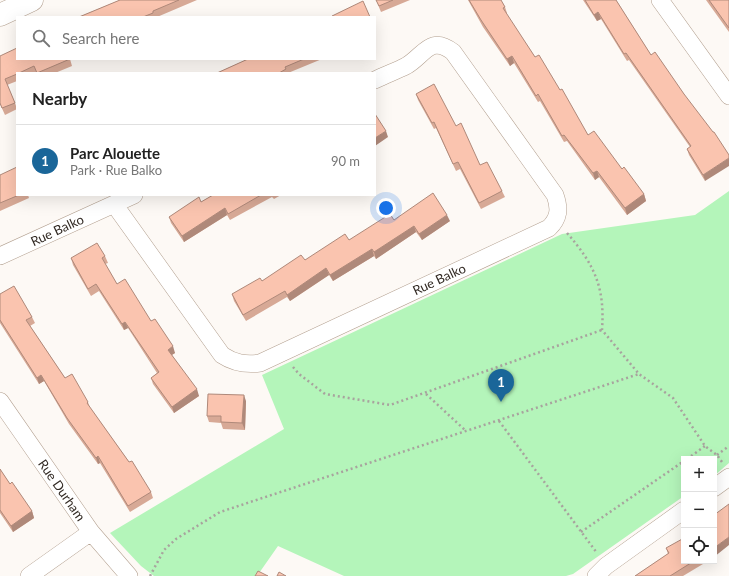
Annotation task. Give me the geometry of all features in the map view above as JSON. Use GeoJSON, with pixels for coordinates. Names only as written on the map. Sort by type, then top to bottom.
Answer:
{"type":"FeatureCollection","features":[{"type":"Feature","properties":{"kind":"street"},"geometry":{"type":"LineString","coordinates":[[0,15],[32,0]]}},
{"type":"Feature","properties":{"kind":"street"},"geometry":{"type":"LineString","coordinates":[[660,0],[729,96]]}},
{"type":"Feature","properties":{"kind":"street"},"geometry":{"type":"LineString","coordinates":[[376,80],[406,66],[427,48],[436,45],[445,46],[453,52],[555,195],[558,205],[556,221]]}},
{"type":"Feature","properties":{"kind":"street","name":"Rue Balko"},"geometry":{"type":"LineString","coordinates":[[0,256],[132,196]]}},
{"type":"Feature","properties":{"kind":"street","name":"Rue Balko"},"geometry":{"type":"LineString","coordinates":[[114,204],[222,355],[231,361],[250,364],[260,363],[549,228],[556,221]]}},
{"type":"Feature","properties":{"kind":"street","name":"Rue Durham"},"geometry":{"type":"LineString","coordinates":[[0,401],[91,532],[129,576]]}},
{"type":"Feature","properties":{"kind":"street"},"geometry":{"type":"LineString","coordinates":[[717,485],[727,473]]}},
{"type":"Feature","properties":{"kind":"street"},"geometry":{"type":"LineString","coordinates":[[601,571],[681,512]]}},
{"type":"Feature","properties":{"kind":"street"},"geometry":{"type":"LineString","coordinates":[[29,576],[91,532]]}},
{"type":"Feature","properties":{"kind":"path"},"geometry":{"type":"LineString","coordinates":[[556,221],[580,248],[596,276],[603,301],[602,330],[640,374],[673,398],[705,446],[717,455],[727,473]]}},
{"type":"Feature","properties":{"kind":"path"},"geometry":{"type":"LineString","coordinates":[[281,353],[299,374],[325,394],[390,405],[426,394],[602,330]]}},
{"type":"Feature","properties":{"kind":"path"},"geometry":{"type":"LineString","coordinates":[[150,576],[164,550],[176,539],[220,512],[640,374]]}},
{"type":"Feature","properties":{"kind":"path"},"geometry":{"type":"LineString","coordinates":[[426,394],[467,431]]}},
{"type":"Feature","properties":{"kind":"path"},"geometry":{"type":"LineString","coordinates":[[499,421],[582,532],[601,571]]}},
{"type":"Feature","properties":{"kind":"path"},"geometry":{"type":"LineString","coordinates":[[691,456],[705,446]]}},
{"type":"Feature","properties":{"kind":"path"},"geometry":{"type":"LineString","coordinates":[[717,455],[729,446]]}},
{"type":"Feature","properties":{"kind":"path"},"geometry":{"type":"LineString","coordinates":[[582,532],[681,463]]}},
{"type":"Feature","properties":{"kind":"green space"},"geometry":{"type":"Polygon","coordinates":[[[729,191],[729,463],[717,473],[717,456],[681,456],[681,498],[573,574],[566,576],[344,576],[278,546],[257,576],[154,576],[141,566],[110,533],[284,429],[262,375],[562,234],[695,215],[729,191]]]}},
{"type":"Feature","properties":{"kind":"building"},"geometry":{"type":"Polygon","coordinates":[[[120,0],[179,0],[153,11],[153,13],[146,16],[81,16],[120,0]]]}},
{"type":"Feature","properties":{"kind":"building"},"geometry":{"type":"Polygon","coordinates":[[[376,0],[393,0],[379,6],[376,0]]]}},
{"type":"Feature","properties":{"kind":"building"},"geometry":{"type":"Polygon","coordinates":[[[469,0],[501,0],[505,7],[503,8],[535,57],[539,55],[560,90],[562,89],[588,135],[594,131],[622,169],[624,167],[644,194],[625,208],[597,171],[593,173],[564,135],[562,136],[538,94],[536,96],[512,56],[507,59],[469,0]]]}},
{"type":"Feature","properties":{"kind":"building"},"geometry":{"type":"Polygon","coordinates":[[[585,0],[616,0],[651,55],[655,52],[684,94],[714,132],[729,155],[729,158],[703,175],[687,149],[691,146],[626,53],[624,54],[598,12],[594,15],[585,0]]]}},
{"type":"Feature","properties":{"kind":"building"},"geometry":{"type":"Polygon","coordinates":[[[709,0],[729,0],[729,28],[709,0]]]}},
{"type":"Feature","properties":{"kind":"building"},"geometry":{"type":"Polygon","coordinates":[[[363,1],[370,16],[332,16],[363,1]]]}},
{"type":"Feature","properties":{"kind":"building"},"geometry":{"type":"Polygon","coordinates":[[[16,48],[16,60],[68,60],[39,72],[37,72],[34,66],[21,72],[16,72],[16,74],[5,79],[15,103],[2,108],[0,103],[0,56],[16,48]]]}},
{"type":"Feature","properties":{"kind":"building"},"geometry":{"type":"Polygon","coordinates":[[[246,60],[302,60],[285,67],[286,69],[281,72],[219,72],[246,60]]]}},
{"type":"Feature","properties":{"kind":"building"},"geometry":{"type":"Polygon","coordinates":[[[434,84],[456,126],[461,123],[480,165],[487,162],[502,191],[479,203],[458,162],[453,164],[434,122],[432,123],[416,94],[434,84]]]}},
{"type":"Feature","properties":{"kind":"building"},"geometry":{"type":"Polygon","coordinates":[[[376,116],[386,131],[376,137],[376,116]]]}},
{"type":"Feature","properties":{"kind":"building"},"geometry":{"type":"Polygon","coordinates":[[[16,167],[17,196],[0,203],[0,175],[16,167]]]}},
{"type":"Feature","properties":{"kind":"building"},"geometry":{"type":"Polygon","coordinates":[[[433,193],[447,215],[419,234],[414,226],[374,252],[372,249],[330,275],[326,268],[287,295],[285,291],[243,315],[232,294],[260,278],[262,281],[301,255],[305,260],[345,234],[349,240],[390,214],[394,220],[433,193]]]}},
{"type":"Feature","properties":{"kind":"building"},"geometry":{"type":"Polygon","coordinates":[[[211,196],[259,196],[228,214],[225,208],[182,236],[169,217],[199,197],[201,202],[211,196]]]}},
{"type":"Feature","properties":{"kind":"building"},"geometry":{"type":"Polygon","coordinates":[[[97,243],[105,256],[102,258],[117,284],[125,279],[151,321],[155,319],[173,346],[168,350],[197,389],[172,407],[151,378],[159,372],[125,322],[122,324],[96,284],[88,289],[71,258],[97,243]]]}},
{"type":"Feature","properties":{"kind":"building"},"geometry":{"type":"Polygon","coordinates":[[[14,286],[32,317],[26,320],[65,378],[72,374],[88,402],[87,403],[129,462],[132,461],[151,492],[128,506],[98,456],[96,458],[67,418],[41,375],[37,378],[0,320],[0,294],[14,286]]]}},
{"type":"Feature","properties":{"kind":"building"},"geometry":{"type":"Polygon","coordinates":[[[208,394],[244,395],[242,423],[221,422],[221,416],[207,416],[208,394]]]}},
{"type":"Feature","properties":{"kind":"building"},"geometry":{"type":"Polygon","coordinates":[[[0,469],[10,484],[12,482],[32,511],[11,526],[0,510],[0,469]]]}},
{"type":"Feature","properties":{"kind":"building"},"geometry":{"type":"Polygon","coordinates":[[[729,504],[729,537],[717,546],[717,528],[717,513],[729,504]]]}},
{"type":"Feature","properties":{"kind":"building"},"geometry":{"type":"Polygon","coordinates":[[[681,540],[681,564],[689,564],[670,576],[635,576],[669,553],[666,548],[681,540]]]}},
{"type":"Feature","properties":{"kind":"building"},"geometry":{"type":"Polygon","coordinates":[[[258,571],[268,576],[255,576],[258,571]]]}},
{"type":"Feature","properties":{"kind":"building"},"geometry":{"type":"Polygon","coordinates":[[[279,572],[286,576],[277,576],[279,572]]]}},
{"type":"Feature","properties":{"kind":"place","name":"Parc Alouette"},"geometry":{"type":"Point","coordinates":[501,402]}}]}
